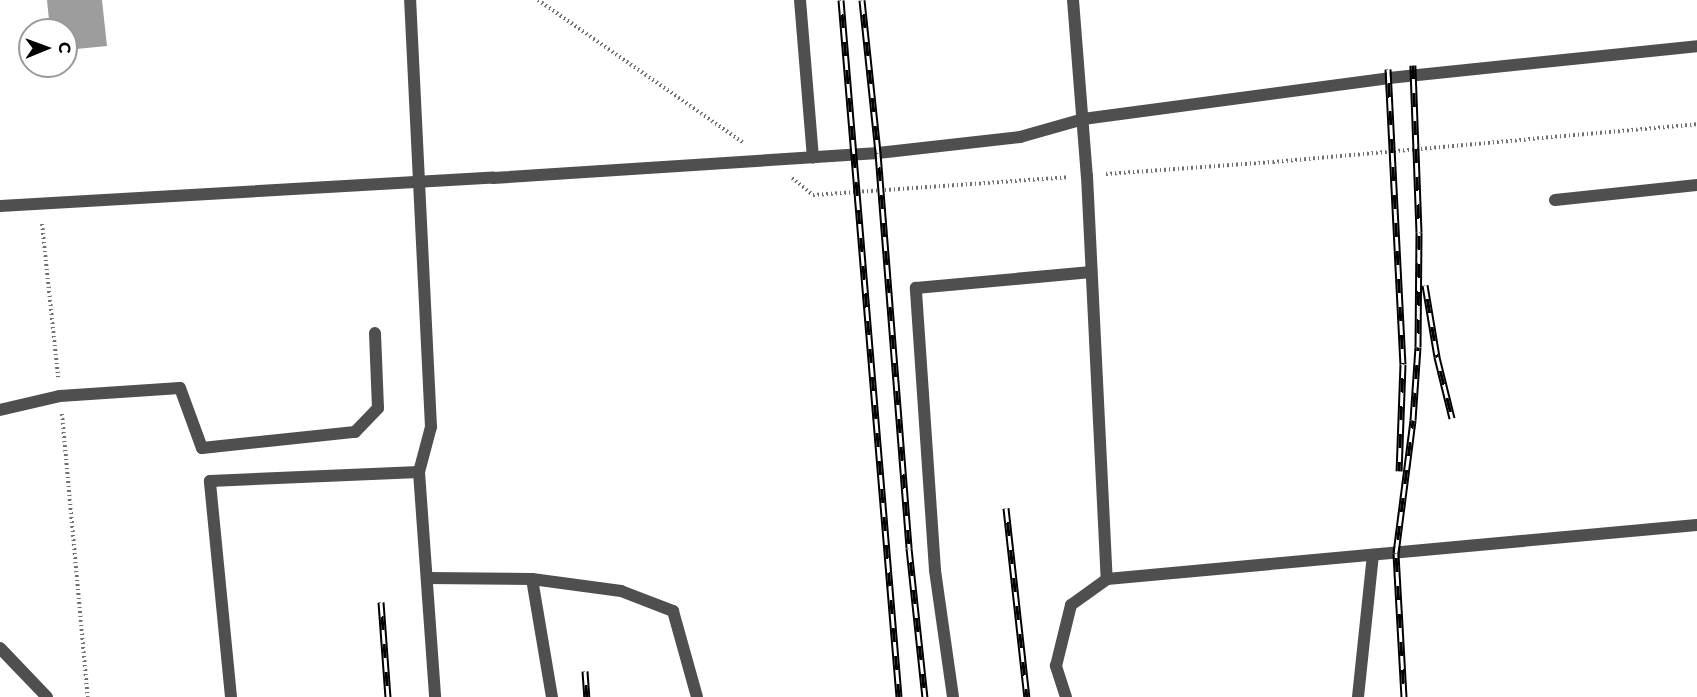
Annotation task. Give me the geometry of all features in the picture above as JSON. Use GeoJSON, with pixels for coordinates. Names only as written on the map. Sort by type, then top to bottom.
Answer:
{"type":"FeatureCollection","features":[{"type":"Feature","properties":{"kind":"lane"},"geometry":{"type":"LineString","coordinates":[[410,0],[421,183],[431,427],[419,472],[435,697]]}},
{"type":"Feature","properties":{"kind":"lane"},"geometry":{"type":"LineString","coordinates":[[800,0],[813,157]]}},
{"type":"Feature","properties":{"kind":"lane"},"geometry":{"type":"LineString","coordinates":[[1073,0],[1092,272],[1107,579]]}},
{"type":"Feature","properties":{"kind":"lane"},"geometry":{"type":"LineString","coordinates":[[0,206],[421,183],[813,157],[1020,137],[1083,119],[1389,78],[1697,46]]}},
{"type":"Feature","properties":{"kind":"lane"},"geometry":{"type":"LineString","coordinates":[[1555,200],[1697,185]]}},
{"type":"Feature","properties":{"kind":"lane"},"geometry":{"type":"LineString","coordinates":[[953,697],[935,570],[916,288],[1092,272]]}},
{"type":"Feature","properties":{"kind":"lane"},"geometry":{"type":"LineString","coordinates":[[0,410],[60,396],[180,388],[202,448],[355,432],[378,408],[375,333]]}},
{"type":"Feature","properties":{"kind":"lane"},"geometry":{"type":"LineString","coordinates":[[231,697],[210,481],[419,472]]}},
{"type":"Feature","properties":{"kind":"lane"},"geometry":{"type":"LineString","coordinates":[[1066,697],[1056,666],[1071,605],[1107,579],[1697,525]]}},
{"type":"Feature","properties":{"kind":"lane"},"geometry":{"type":"LineString","coordinates":[[1358,697],[1373,555]]}},
{"type":"Feature","properties":{"kind":"lane"},"geometry":{"type":"LineString","coordinates":[[427,578],[532,579],[621,591],[673,611],[697,697]]}},
{"type":"Feature","properties":{"kind":"lane"},"geometry":{"type":"LineString","coordinates":[[532,579],[552,697]]}},
{"type":"Feature","properties":{"kind":"lane"},"geometry":{"type":"LineString","coordinates":[[0,648],[48,697]]}},
{"type":"Feature","properties":{"kind":"path"},"geometry":{"type":"LineString","coordinates":[[14,206],[44,225],[88,697]]}},
{"type":"Feature","properties":{"kind":"shaded area"},"geometry":{"type":"Polygon","coordinates":[[[47,0],[102,0],[107,46],[78,49],[78,18],[49,18],[47,0]]]}},
{"type":"Feature","properties":{"kind":"railway"},"geometry":{"type":"LineString","coordinates":[[841,0],[899,697]]}},
{"type":"Feature","properties":{"kind":"railway"},"geometry":{"type":"LineString","coordinates":[[862,0],[878,153],[909,548],[925,697]]}},
{"type":"Feature","properties":{"kind":"railway"},"geometry":{"type":"LineString","coordinates":[[1404,697],[1396,553],[1413,420],[1418,347],[1419,232],[1413,65]]}},
{"type":"Feature","properties":{"kind":"railway"},"geometry":{"type":"LineString","coordinates":[[1388,69],[1403,364],[1399,471]]}},
{"type":"Feature","properties":{"kind":"railway"},"geometry":{"type":"LineString","coordinates":[[1425,285],[1437,357],[1452,418]]}},
{"type":"Feature","properties":{"kind":"railway"},"geometry":{"type":"LineString","coordinates":[[1006,508],[1027,697]]}},
{"type":"Feature","properties":{"kind":"railway"},"geometry":{"type":"LineString","coordinates":[[381,602],[388,697]]}},
{"type":"Feature","properties":{"kind":"railway"},"geometry":{"type":"LineString","coordinates":[[585,671],[587,697]]}}]}
